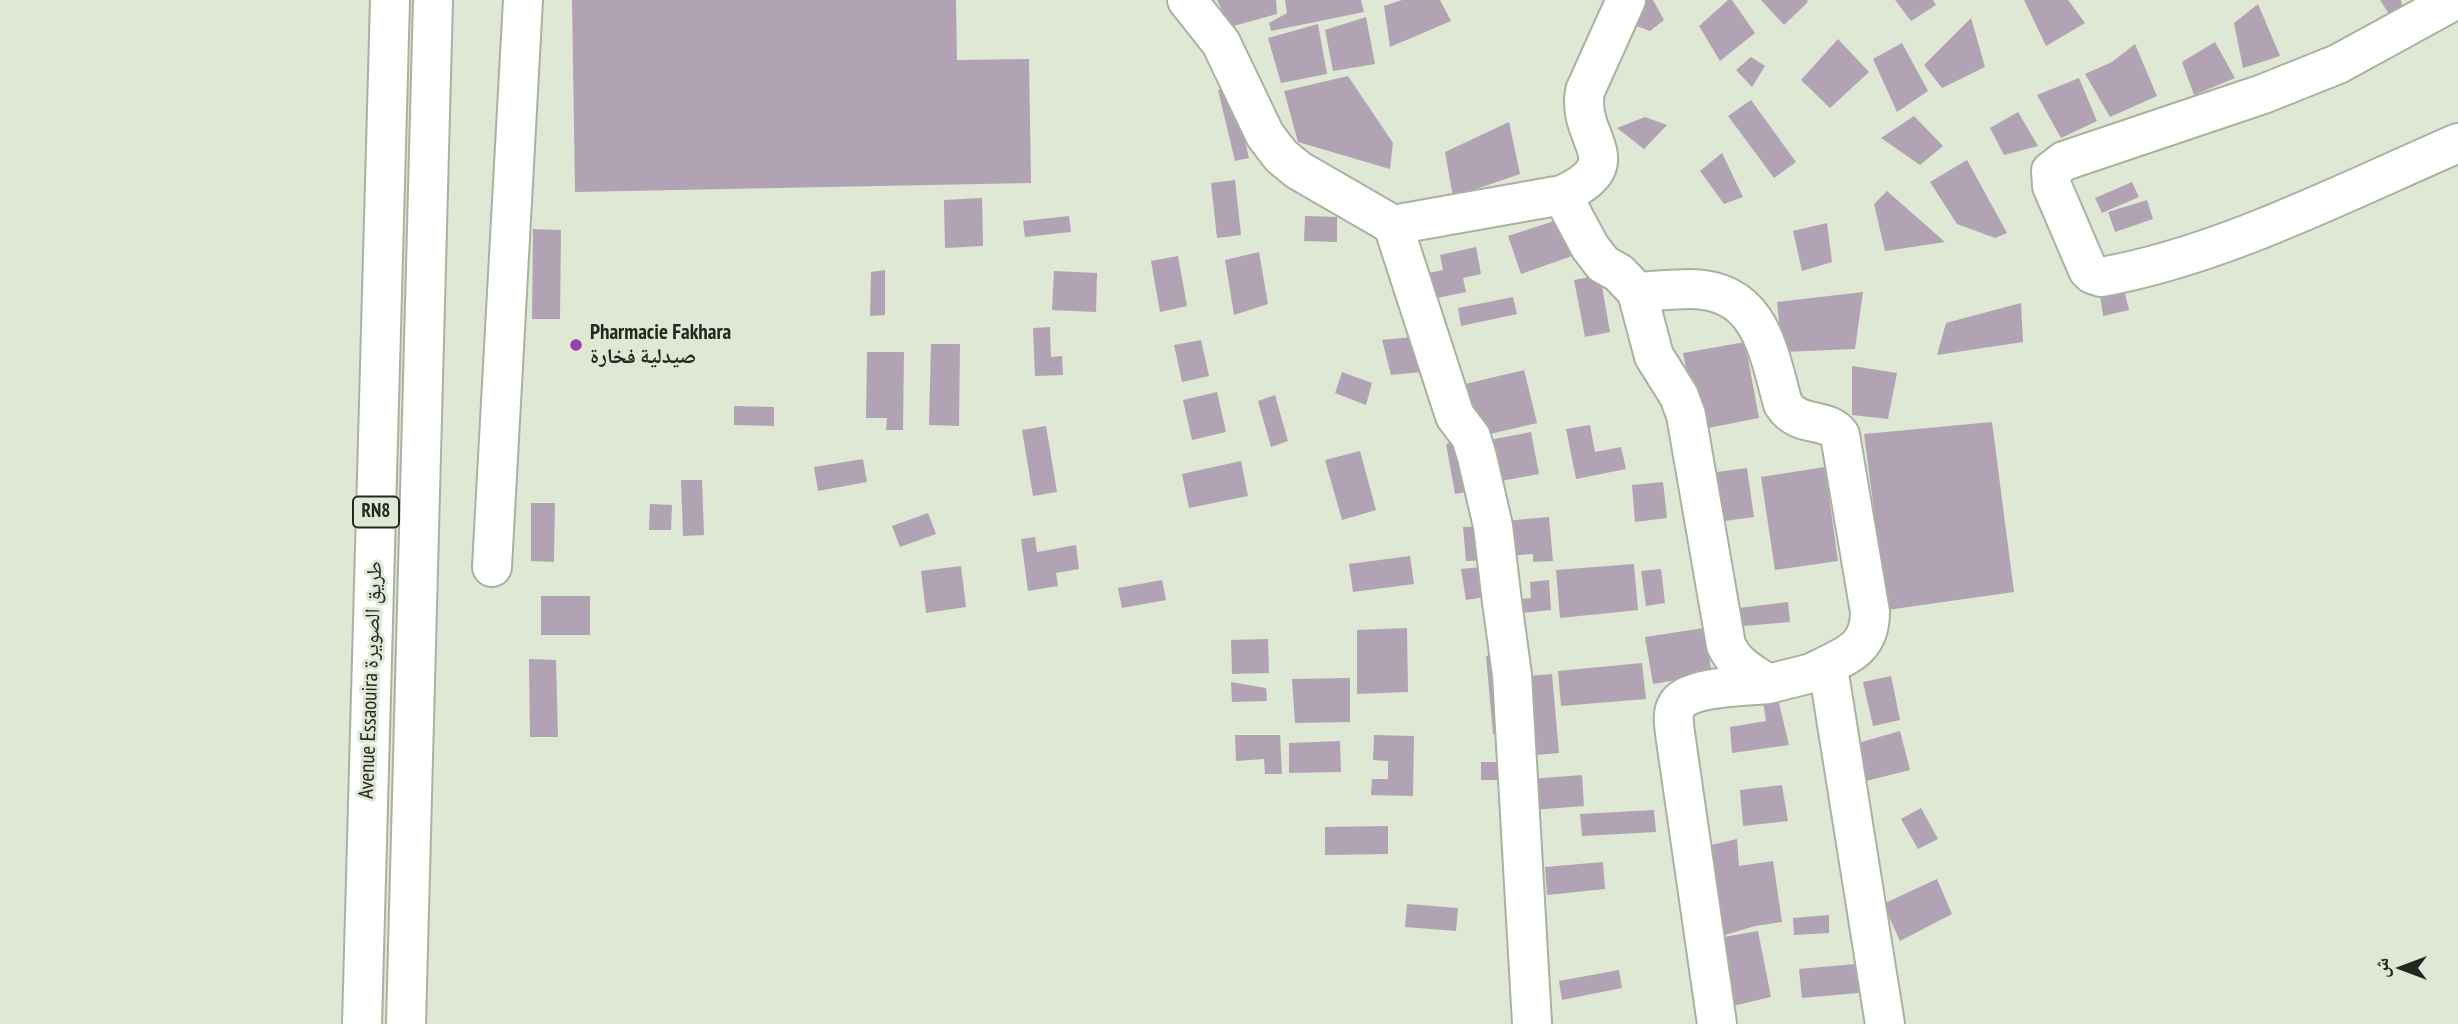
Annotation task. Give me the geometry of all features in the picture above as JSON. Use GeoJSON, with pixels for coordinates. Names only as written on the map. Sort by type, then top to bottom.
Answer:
{"type":"FeatureCollection","features":[{"type":"Feature","properties":{"kind":"street","name":"Avenue Essaouira طريق الصويرة"},"geometry":{"type":"LineString","coordinates":[[362,1024],[390,0]]}},
{"type":"Feature","properties":{"kind":"street","name":"Avenue Essaouira طريق الصويرة"},"geometry":{"type":"LineString","coordinates":[[406,1024],[433,0]]}},
{"type":"Feature","properties":{"kind":"street"},"geometry":{"type":"LineString","coordinates":[[492,568],[523,0]]}},
{"type":"Feature","properties":{"kind":"street"},"geometry":{"type":"LineString","coordinates":[[1187,0],[1220,43],[1265,135],[1281,156],[1298,170],[1393,225],[1563,195],[1582,186],[1594,176],[1598,154],[1583,102],[1585,91],[1626,0]]}},
{"type":"Feature","properties":{"kind":"street"},"geometry":{"type":"LineString","coordinates":[[2455,0],[2338,64],[2263,94],[2064,161],[2051,171],[2050,177],[2088,270],[2101,276],[2170,259],[2236,238],[2458,142]]}},
{"type":"Feature","properties":{"kind":"street"},"geometry":{"type":"LineString","coordinates":[[1563,195],[1590,247],[1603,264],[1619,273],[1637,292],[1654,356],[1679,396],[1686,415],[1726,645],[1735,662],[1768,684]]}},
{"type":"Feature","properties":{"kind":"street"},"geometry":{"type":"LineString","coordinates":[[1393,225],[1455,415],[1471,437],[1493,526],[1512,675],[1532,1023]]}},
{"type":"Feature","properties":{"kind":"street"},"geometry":{"type":"LineString","coordinates":[[1637,292],[1694,289],[1719,295],[1741,305],[1753,317],[1766,343],[1788,413],[1803,421],[1829,426],[1840,435],[1870,611],[1867,637],[1859,648],[1812,673],[1768,684],[1695,692],[1682,698],[1675,706],[1675,733],[1717,1024]]}},
{"type":"Feature","properties":{"kind":"street"},"geometry":{"type":"LineString","coordinates":[[1812,673],[1829,674],[1885,1024]]}},
{"type":"Feature","properties":{"kind":"building"},"geometry":{"type":"Polygon","coordinates":[[[572,0],[956,0],[957,60],[1029,59],[1031,183],[575,192],[572,0]]]}},
{"type":"Feature","properties":{"kind":"building"},"geometry":{"type":"Polygon","coordinates":[[[1217,0],[1276,0],[1277,14],[1230,27],[1217,0]]]}},
{"type":"Feature","properties":{"kind":"building"},"geometry":{"type":"Polygon","coordinates":[[[1285,0],[1361,0],[1364,12],[1271,31],[1269,23],[1287,13],[1285,0]]]}},
{"type":"Feature","properties":{"kind":"building"},"geometry":{"type":"Polygon","coordinates":[[[1402,0],[1440,0],[1451,21],[1390,47],[1384,6],[1402,0]]]}},
{"type":"Feature","properties":{"kind":"building"},"geometry":{"type":"Polygon","coordinates":[[[1646,0],[1653,0],[1664,20],[1650,31],[1634,25],[1646,0]]]}},
{"type":"Feature","properties":{"kind":"building"},"geometry":{"type":"Polygon","coordinates":[[[1728,0],[1732,0],[1755,33],[1720,61],[1699,26],[1728,0]]]}},
{"type":"Feature","properties":{"kind":"building"},"geometry":{"type":"Polygon","coordinates":[[[1761,0],[1807,0],[1808,2],[1784,25],[1761,0]]]}},
{"type":"Feature","properties":{"kind":"building"},"geometry":{"type":"Polygon","coordinates":[[[1895,0],[1933,0],[1936,5],[1911,21],[1895,0]]]}},
{"type":"Feature","properties":{"kind":"building"},"geometry":{"type":"Polygon","coordinates":[[[2024,0],[2068,0],[2085,23],[2046,46],[2024,0]]]}},
{"type":"Feature","properties":{"kind":"building"},"geometry":{"type":"Polygon","coordinates":[[[2380,0],[2401,0],[2403,9],[2391,17],[2380,0]]]}},
{"type":"Feature","properties":{"kind":"building"},"geometry":{"type":"Polygon","coordinates":[[[2258,4],[2280,56],[2243,68],[2234,23],[2258,4]]]}},
{"type":"Feature","properties":{"kind":"building"},"geometry":{"type":"Polygon","coordinates":[[[1366,17],[1375,64],[1333,71],[1325,30],[1366,17]]]}},
{"type":"Feature","properties":{"kind":"building"},"geometry":{"type":"Polygon","coordinates":[[[1971,18],[1985,67],[1942,88],[1924,65],[1971,18]]]}},
{"type":"Feature","properties":{"kind":"building"},"geometry":{"type":"Polygon","coordinates":[[[1318,24],[1327,74],[1281,83],[1268,38],[1318,24]]]}},
{"type":"Feature","properties":{"kind":"building"},"geometry":{"type":"Polygon","coordinates":[[[1838,39],[1869,72],[1830,108],[1801,80],[1838,39]]]}},
{"type":"Feature","properties":{"kind":"building"},"geometry":{"type":"Polygon","coordinates":[[[2215,42],[2235,78],[2194,95],[2182,62],[2215,42]]]}},
{"type":"Feature","properties":{"kind":"building"},"geometry":{"type":"Polygon","coordinates":[[[1902,43],[1928,91],[1897,112],[1873,59],[1902,43]]]}},
{"type":"Feature","properties":{"kind":"building"},"geometry":{"type":"Polygon","coordinates":[[[2135,44],[2157,96],[2110,117],[2085,74],[2112,62],[2135,44]]]}},
{"type":"Feature","properties":{"kind":"building"},"geometry":{"type":"Polygon","coordinates":[[[1751,57],[1765,66],[1752,87],[1736,70],[1751,57]]]}},
{"type":"Feature","properties":{"kind":"building"},"geometry":{"type":"Polygon","coordinates":[[[1348,76],[1393,143],[1390,169],[1298,142],[1284,91],[1348,76]]]}},
{"type":"Feature","properties":{"kind":"building"},"geometry":{"type":"Polygon","coordinates":[[[2079,78],[2097,121],[2061,138],[2037,95],[2079,78]]]}},
{"type":"Feature","properties":{"kind":"building"},"geometry":{"type":"Polygon","coordinates":[[[1232,86],[1249,158],[1235,161],[1218,90],[1232,86]]]}},
{"type":"Feature","properties":{"kind":"building"},"geometry":{"type":"Polygon","coordinates":[[[1751,100],[1796,162],[1774,178],[1728,116],[1751,100]]]}},
{"type":"Feature","properties":{"kind":"building"},"geometry":{"type":"Polygon","coordinates":[[[2018,112],[2038,146],[2004,155],[1990,128],[2018,112]]]}},
{"type":"Feature","properties":{"kind":"building"},"geometry":{"type":"Polygon","coordinates":[[[1914,116],[1943,146],[1920,165],[1881,138],[1914,116]]]}},
{"type":"Feature","properties":{"kind":"building"},"geometry":{"type":"Polygon","coordinates":[[[1645,117],[1667,125],[1644,149],[1617,128],[1645,117]]]}},
{"type":"Feature","properties":{"kind":"building"},"geometry":{"type":"Polygon","coordinates":[[[1509,122],[1520,174],[1453,197],[1445,152],[1509,122]]]}},
{"type":"Feature","properties":{"kind":"building"},"geometry":{"type":"Polygon","coordinates":[[[1722,153],[1743,197],[1724,204],[1700,171],[1722,153]]]}},
{"type":"Feature","properties":{"kind":"building"},"geometry":{"type":"Polygon","coordinates":[[[1967,160],[2007,233],[1995,238],[1957,224],[1930,182],[1967,160]]]}},
{"type":"Feature","properties":{"kind":"building"},"geometry":{"type":"Polygon","coordinates":[[[1235,180],[1241,235],[1217,238],[1211,183],[1235,180]]]}},
{"type":"Feature","properties":{"kind":"building"},"geometry":{"type":"Polygon","coordinates":[[[2132,182],[2139,197],[2102,213],[2095,198],[2132,182]]]}},
{"type":"Feature","properties":{"kind":"building"},"geometry":{"type":"Polygon","coordinates":[[[1887,191],[1945,242],[1885,251],[1874,204],[1887,191]]]}},
{"type":"Feature","properties":{"kind":"building"},"geometry":{"type":"Polygon","coordinates":[[[982,198],[983,246],[945,248],[944,200],[982,198]]]}},
{"type":"Feature","properties":{"kind":"building"},"geometry":{"type":"Polygon","coordinates":[[[2147,200],[2153,219],[2115,232],[2108,212],[2147,200]]]}},
{"type":"Feature","properties":{"kind":"building"},"geometry":{"type":"Polygon","coordinates":[[[1069,216],[1071,232],[1025,237],[1023,221],[1069,216]]]}},
{"type":"Feature","properties":{"kind":"building"},"geometry":{"type":"Polygon","coordinates":[[[1305,216],[1337,217],[1337,242],[1304,241],[1305,216]]]}},
{"type":"Feature","properties":{"kind":"building"},"geometry":{"type":"Polygon","coordinates":[[[1557,220],[1576,242],[1572,256],[1521,274],[1508,236],[1557,220]]]}},
{"type":"Feature","properties":{"kind":"building"},"geometry":{"type":"Polygon","coordinates":[[[1827,223],[1832,262],[1802,271],[1793,231],[1827,223]]]}},
{"type":"Feature","properties":{"kind":"building"},"geometry":{"type":"Polygon","coordinates":[[[533,229],[561,230],[560,319],[532,319],[533,229]]]}},
{"type":"Feature","properties":{"kind":"building"},"geometry":{"type":"Polygon","coordinates":[[[1476,247],[1481,274],[1463,278],[1466,292],[1423,301],[1418,275],[1443,270],[1440,255],[1476,247]]]}},
{"type":"Feature","properties":{"kind":"building"},"geometry":{"type":"Polygon","coordinates":[[[1259,252],[1268,304],[1234,315],[1225,260],[1259,252]]]}},
{"type":"Feature","properties":{"kind":"building"},"geometry":{"type":"Polygon","coordinates":[[[1178,256],[1187,306],[1160,312],[1151,261],[1178,256]]]}},
{"type":"Feature","properties":{"kind":"building"},"geometry":{"type":"Polygon","coordinates":[[[885,270],[885,315],[870,316],[871,272],[885,270]]]}},
{"type":"Feature","properties":{"kind":"building"},"geometry":{"type":"Polygon","coordinates":[[[1054,271],[1097,273],[1096,312],[1052,310],[1054,271]]]}},
{"type":"Feature","properties":{"kind":"building"},"geometry":{"type":"Polygon","coordinates":[[[1600,275],[1610,332],[1585,337],[1574,280],[1600,275]]]}},
{"type":"Feature","properties":{"kind":"building"},"geometry":{"type":"Polygon","coordinates":[[[2122,281],[2129,310],[2103,316],[2099,288],[2122,281]]]}},
{"type":"Feature","properties":{"kind":"building"},"geometry":{"type":"Polygon","coordinates":[[[1863,292],[1855,349],[1782,352],[1777,302],[1863,292]]]}},
{"type":"Feature","properties":{"kind":"building"},"geometry":{"type":"Polygon","coordinates":[[[1513,297],[1517,314],[1461,326],[1458,308],[1513,297]]]}},
{"type":"Feature","properties":{"kind":"building"},"geometry":{"type":"Polygon","coordinates":[[[2021,303],[2023,342],[1937,355],[1946,323],[2021,303]]]}},
{"type":"Feature","properties":{"kind":"building"},"geometry":{"type":"Polygon","coordinates":[[[1050,327],[1051,357],[1062,356],[1063,375],[1035,376],[1033,328],[1050,327]]]}},
{"type":"Feature","properties":{"kind":"building"},"geometry":{"type":"Polygon","coordinates":[[[1421,336],[1432,371],[1391,375],[1382,340],[1421,336]]]}},
{"type":"Feature","properties":{"kind":"building"},"geometry":{"type":"Polygon","coordinates":[[[1201,340],[1209,376],[1182,382],[1174,345],[1201,340]]]}},
{"type":"Feature","properties":{"kind":"building"},"geometry":{"type":"Polygon","coordinates":[[[1745,342],[1759,418],[1698,430],[1683,353],[1745,342]]]}},
{"type":"Feature","properties":{"kind":"building"},"geometry":{"type":"Polygon","coordinates":[[[931,344],[960,344],[959,426],[929,425],[931,344]]]}},
{"type":"Feature","properties":{"kind":"building"},"geometry":{"type":"Polygon","coordinates":[[[867,352],[904,352],[903,430],[886,430],[887,418],[866,418],[867,352]]]}},
{"type":"Feature","properties":{"kind":"building"},"geometry":{"type":"Polygon","coordinates":[[[1852,366],[1897,373],[1888,419],[1852,415],[1852,366]]]}},
{"type":"Feature","properties":{"kind":"building"},"geometry":{"type":"Polygon","coordinates":[[[1524,370],[1537,423],[1473,438],[1461,385],[1524,370]]]}},
{"type":"Feature","properties":{"kind":"building"},"geometry":{"type":"Polygon","coordinates":[[[1342,372],[1372,383],[1366,405],[1335,393],[1342,372]]]}},
{"type":"Feature","properties":{"kind":"building"},"geometry":{"type":"Polygon","coordinates":[[[1217,392],[1226,432],[1192,440],[1183,400],[1217,392]]]}},
{"type":"Feature","properties":{"kind":"building"},"geometry":{"type":"Polygon","coordinates":[[[1275,395],[1288,441],[1271,447],[1258,401],[1275,395]]]}},
{"type":"Feature","properties":{"kind":"building"},"geometry":{"type":"Polygon","coordinates":[[[734,406],[774,407],[774,426],[734,425],[734,406]]]}},
{"type":"Feature","properties":{"kind":"building"},"geometry":{"type":"Polygon","coordinates":[[[1992,422],[2014,592],[1887,610],[1864,434],[1992,422]]]}},
{"type":"Feature","properties":{"kind":"building"},"geometry":{"type":"Polygon","coordinates":[[[1590,425],[1595,452],[1621,447],[1626,469],[1576,479],[1566,429],[1590,425]]]}},
{"type":"Feature","properties":{"kind":"building"},"geometry":{"type":"Polygon","coordinates":[[[1046,426],[1057,492],[1033,496],[1022,430],[1046,426]]]}},
{"type":"Feature","properties":{"kind":"building"},"geometry":{"type":"Polygon","coordinates":[[[1531,432],[1539,474],[1501,481],[1479,442],[1531,432]]]}},
{"type":"Feature","properties":{"kind":"building"},"geometry":{"type":"Polygon","coordinates":[[[1469,440],[1478,490],[1455,494],[1446,444],[1469,440]]]}},
{"type":"Feature","properties":{"kind":"building"},"geometry":{"type":"Polygon","coordinates":[[[1360,451],[1376,510],[1342,520],[1325,460],[1360,451]]]}},
{"type":"Feature","properties":{"kind":"building"},"geometry":{"type":"Polygon","coordinates":[[[863,459],[867,482],[818,491],[814,467],[863,459]]]}},
{"type":"Feature","properties":{"kind":"building"},"geometry":{"type":"Polygon","coordinates":[[[1241,461],[1248,496],[1189,508],[1182,474],[1241,461]]]}},
{"type":"Feature","properties":{"kind":"building"},"geometry":{"type":"Polygon","coordinates":[[[1825,467],[1838,561],[1775,570],[1761,477],[1825,467]]]}},
{"type":"Feature","properties":{"kind":"building"},"geometry":{"type":"Polygon","coordinates":[[[1747,468],[1754,517],[1710,523],[1702,474],[1747,468]]]}},
{"type":"Feature","properties":{"kind":"building"},"geometry":{"type":"Polygon","coordinates":[[[681,480],[702,480],[704,535],[683,536],[681,480]]]}},
{"type":"Feature","properties":{"kind":"building"},"geometry":{"type":"Polygon","coordinates":[[[1663,482],[1667,518],[1635,522],[1632,485],[1663,482]]]}},
{"type":"Feature","properties":{"kind":"building"},"geometry":{"type":"Polygon","coordinates":[[[531,503],[555,503],[554,562],[531,561],[531,503]]]}},
{"type":"Feature","properties":{"kind":"building"},"geometry":{"type":"Polygon","coordinates":[[[650,504],[672,505],[671,530],[649,530],[650,504]]]}},
{"type":"Feature","properties":{"kind":"building"},"geometry":{"type":"Polygon","coordinates":[[[928,513],[936,534],[900,547],[892,526],[928,513]]]}},
{"type":"Feature","properties":{"kind":"building"},"geometry":{"type":"Polygon","coordinates":[[[1549,517],[1553,561],[1533,562],[1533,554],[1508,556],[1504,521],[1549,517]]]}},
{"type":"Feature","properties":{"kind":"building"},"geometry":{"type":"Polygon","coordinates":[[[1488,526],[1492,560],[1466,561],[1463,527],[1488,526]]]}},
{"type":"Feature","properties":{"kind":"building"},"geometry":{"type":"Polygon","coordinates":[[[1035,537],[1037,552],[1076,545],[1079,569],[1056,573],[1058,586],[1028,591],[1021,539],[1035,537]]]}},
{"type":"Feature","properties":{"kind":"building"},"geometry":{"type":"Polygon","coordinates":[[[1410,556],[1414,584],[1353,592],[1349,564],[1410,556]]]}},
{"type":"Feature","properties":{"kind":"building"},"geometry":{"type":"Polygon","coordinates":[[[1634,564],[1638,610],[1560,618],[1556,570],[1634,564]]]}},
{"type":"Feature","properties":{"kind":"building"},"geometry":{"type":"Polygon","coordinates":[[[961,566],[966,607],[926,613],[921,571],[961,566]]]}},
{"type":"Feature","properties":{"kind":"building"},"geometry":{"type":"Polygon","coordinates":[[[1492,566],[1484,597],[1466,600],[1461,569],[1492,566]]]}},
{"type":"Feature","properties":{"kind":"building"},"geometry":{"type":"Polygon","coordinates":[[[1661,569],[1665,603],[1646,606],[1641,571],[1661,569]]]}},
{"type":"Feature","properties":{"kind":"building"},"geometry":{"type":"Polygon","coordinates":[[[1162,580],[1166,600],[1122,608],[1118,588],[1162,580]]]}},
{"type":"Feature","properties":{"kind":"building"},"geometry":{"type":"Polygon","coordinates":[[[1549,580],[1551,610],[1512,614],[1510,600],[1531,598],[1530,582],[1549,580]]]}},
{"type":"Feature","properties":{"kind":"building"},"geometry":{"type":"Polygon","coordinates":[[[541,596],[590,596],[590,635],[541,635],[541,596]]]}},
{"type":"Feature","properties":{"kind":"building"},"geometry":{"type":"Polygon","coordinates":[[[1788,602],[1790,622],[1732,627],[1730,609],[1788,602]]]}},
{"type":"Feature","properties":{"kind":"building"},"geometry":{"type":"Polygon","coordinates":[[[1407,628],[1408,692],[1357,694],[1357,630],[1407,628]]]}},
{"type":"Feature","properties":{"kind":"building"},"geometry":{"type":"Polygon","coordinates":[[[1704,628],[1712,674],[1653,684],[1645,637],[1704,628]]]}},
{"type":"Feature","properties":{"kind":"building"},"geometry":{"type":"Polygon","coordinates":[[[1268,639],[1269,673],[1232,674],[1231,640],[1268,639]]]}},
{"type":"Feature","properties":{"kind":"building"},"geometry":{"type":"Polygon","coordinates":[[[1504,655],[1511,734],[1493,734],[1486,656],[1504,655]]]}},
{"type":"Feature","properties":{"kind":"building"},"geometry":{"type":"Polygon","coordinates":[[[529,659],[556,660],[558,737],[530,737],[529,659]]]}},
{"type":"Feature","properties":{"kind":"building"},"geometry":{"type":"Polygon","coordinates":[[[1642,663],[1646,699],[1561,706],[1558,671],[1642,663]]]}},
{"type":"Feature","properties":{"kind":"building"},"geometry":{"type":"Polygon","coordinates":[[[1552,674],[1559,753],[1524,756],[1517,677],[1552,674]]]}},
{"type":"Feature","properties":{"kind":"building"},"geometry":{"type":"Polygon","coordinates":[[[1891,676],[1900,720],[1873,726],[1863,682],[1891,676]]]}},
{"type":"Feature","properties":{"kind":"building"},"geometry":{"type":"Polygon","coordinates":[[[1350,678],[1350,722],[1295,723],[1292,679],[1350,678]]]}},
{"type":"Feature","properties":{"kind":"building"},"geometry":{"type":"Polygon","coordinates":[[[1231,682],[1266,688],[1267,701],[1232,702],[1231,682]]]}},
{"type":"Feature","properties":{"kind":"building"},"geometry":{"type":"Polygon","coordinates":[[[1778,699],[1789,745],[1732,753],[1730,727],[1766,721],[1763,701],[1778,699]]]}},
{"type":"Feature","properties":{"kind":"building"},"geometry":{"type":"Polygon","coordinates":[[[1900,731],[1910,770],[1854,784],[1844,747],[1900,731]]]}},
{"type":"Feature","properties":{"kind":"building"},"geometry":{"type":"Polygon","coordinates":[[[1235,735],[1280,735],[1282,774],[1265,774],[1264,759],[1236,761],[1235,735]]]}},
{"type":"Feature","properties":{"kind":"building"},"geometry":{"type":"Polygon","coordinates":[[[1374,735],[1414,736],[1413,796],[1371,795],[1372,779],[1388,779],[1388,761],[1373,760],[1374,735]]]}},
{"type":"Feature","properties":{"kind":"building"},"geometry":{"type":"Polygon","coordinates":[[[1340,741],[1341,772],[1289,773],[1289,743],[1340,741]]]}},
{"type":"Feature","properties":{"kind":"building"},"geometry":{"type":"Polygon","coordinates":[[[1481,762],[1513,762],[1513,780],[1481,780],[1481,762]]]}},
{"type":"Feature","properties":{"kind":"building"},"geometry":{"type":"Polygon","coordinates":[[[1582,775],[1584,806],[1532,810],[1530,779],[1582,775]]]}},
{"type":"Feature","properties":{"kind":"building"},"geometry":{"type":"Polygon","coordinates":[[[1782,785],[1788,821],[1743,826],[1740,790],[1782,785]]]}},
{"type":"Feature","properties":{"kind":"building"},"geometry":{"type":"Polygon","coordinates":[[[1921,808],[1938,839],[1918,849],[1901,819],[1921,808]]]}},
{"type":"Feature","properties":{"kind":"building"},"geometry":{"type":"Polygon","coordinates":[[[1654,810],[1656,832],[1582,836],[1580,814],[1654,810]]]}},
{"type":"Feature","properties":{"kind":"building"},"geometry":{"type":"Polygon","coordinates":[[[1388,826],[1388,854],[1325,855],[1325,827],[1388,826]]]}},
{"type":"Feature","properties":{"kind":"building"},"geometry":{"type":"Polygon","coordinates":[[[1737,839],[1739,866],[1773,861],[1782,922],[1755,926],[1712,939],[1758,931],[1771,997],[1724,1008],[1709,939],[1698,848],[1737,839]]]}},
{"type":"Feature","properties":{"kind":"building"},"geometry":{"type":"Polygon","coordinates":[[[1603,862],[1605,889],[1547,895],[1545,867],[1603,862]]]}},
{"type":"Feature","properties":{"kind":"building"},"geometry":{"type":"Polygon","coordinates":[[[1937,879],[1952,914],[1900,941],[1883,904],[1937,879]]]}},
{"type":"Feature","properties":{"kind":"building"},"geometry":{"type":"Polygon","coordinates":[[[1407,904],[1458,908],[1456,931],[1405,927],[1407,904]]]}},
{"type":"Feature","properties":{"kind":"building"},"geometry":{"type":"Polygon","coordinates":[[[1829,915],[1829,933],[1794,935],[1793,918],[1829,915]]]}},
{"type":"Feature","properties":{"kind":"building"},"geometry":{"type":"Polygon","coordinates":[[[1867,963],[1869,992],[1802,998],[1799,969],[1867,963]]]}},
{"type":"Feature","properties":{"kind":"building"},"geometry":{"type":"Polygon","coordinates":[[[1619,970],[1622,988],[1562,1000],[1559,981],[1619,970]]]}},
{"type":"Feature","properties":{"kind":"place","name":"Pharmacie Fakhara صيدلية فخارة"},"geometry":{"type":"Point","coordinates":[576,345]}}]}
